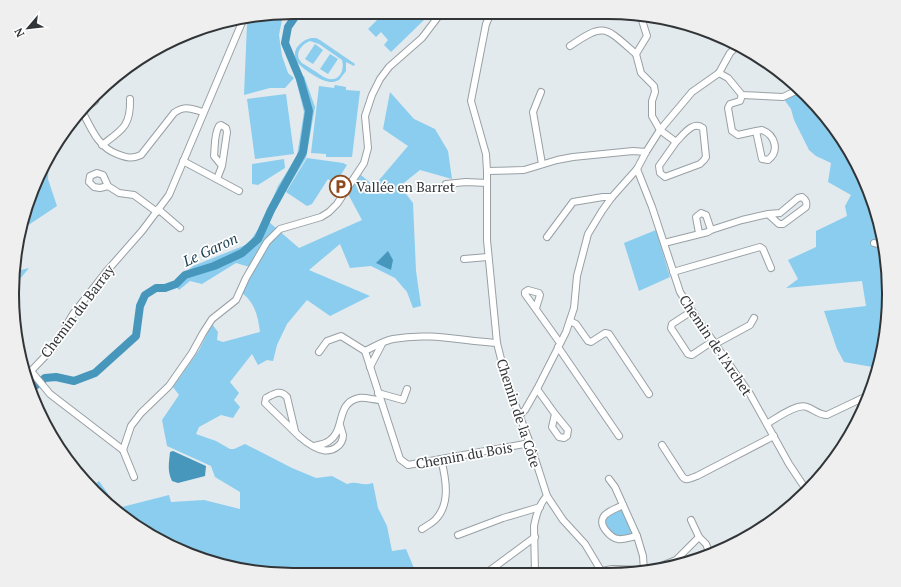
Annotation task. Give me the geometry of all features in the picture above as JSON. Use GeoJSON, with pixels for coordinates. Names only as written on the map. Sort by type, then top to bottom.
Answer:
{"type":"FeatureCollection","features":[{"type":"Feature","properties":{"kind":"street"},"geometry":{"type":"LineString","coordinates":[[123,450],[131,426],[141,412],[169,386],[192,353],[212,318],[236,300],[256,258],[267,242],[280,229],[321,217],[337,204],[364,163],[368,148],[365,116],[372,95],[380,79],[389,67],[422,38],[436,19]]}},
{"type":"Feature","properties":{"kind":"street","name":"Chemin de la Côte"},"geometry":{"type":"LineString","coordinates":[[488,19],[471,101],[486,154],[486,229],[497,343],[508,383],[530,443],[547,496],[563,520],[585,544],[599,568]]}},
{"type":"Feature","properties":{"kind":"street"},"geometry":{"type":"LineString","coordinates":[[636,54],[647,36],[642,21]]}},
{"type":"Feature","properties":{"kind":"street","name":"Chemin du Barray"},"geometry":{"type":"LineString","coordinates":[[31,370],[53,348],[73,314],[106,272],[142,231],[169,195],[241,24]]}},
{"type":"Feature","properties":{"kind":"street"},"geometry":{"type":"LineString","coordinates":[[570,46],[592,32],[599,30],[608,31],[636,54],[641,73],[654,86],[655,92],[652,101],[652,116],[660,130],[676,142]]}},
{"type":"Feature","properties":{"kind":"street"},"geometry":{"type":"LineString","coordinates":[[519,416],[525,410],[537,389],[570,321],[574,308],[577,276],[588,234],[612,197],[637,169],[660,130],[692,92],[719,73],[733,50]]}},
{"type":"Feature","properties":{"kind":"street"},"geometry":{"type":"LineString","coordinates":[[719,73],[728,78],[742,95],[783,97],[794,92]]}},
{"type":"Feature","properties":{"kind":"street"},"geometry":{"type":"LineString","coordinates":[[541,92],[533,112],[542,164]]}},
{"type":"Feature","properties":{"kind":"street"},"geometry":{"type":"LineString","coordinates":[[742,95],[740,101],[730,104],[728,108],[732,131],[738,135],[756,131],[762,130],[769,132],[773,138],[775,149],[773,157],[768,160],[762,159],[756,131]]}},
{"type":"Feature","properties":{"kind":"street"},"geometry":{"type":"LineString","coordinates":[[102,145],[118,134],[127,123],[130,111],[130,99]]}},
{"type":"Feature","properties":{"kind":"street"},"geometry":{"type":"LineString","coordinates":[[85,116],[102,145],[112,152],[128,159],[142,155],[174,113],[180,108],[186,107],[203,112]]}},
{"type":"Feature","properties":{"kind":"street"},"geometry":{"type":"LineString","coordinates":[[217,179],[222,166],[226,132],[226,128],[221,125],[216,130],[214,156],[222,166]]}},
{"type":"Feature","properties":{"kind":"street"},"geometry":{"type":"LineString","coordinates":[[694,125],[700,126],[703,128],[706,157],[700,164],[665,176],[660,173],[659,166],[676,142],[694,125]]}},
{"type":"Feature","properties":{"kind":"street"},"geometry":{"type":"LineString","coordinates":[[487,171],[524,170],[557,160],[594,154],[633,151],[646,152]]}},
{"type":"Feature","properties":{"kind":"street"},"geometry":{"type":"LineString","coordinates":[[183,162],[239,191]]}},
{"type":"Feature","properties":{"kind":"street","name":"Chemin de l'Archet"},"geometry":{"type":"LineString","coordinates":[[637,169],[652,207],[680,292],[750,394],[804,486]]}},
{"type":"Feature","properties":{"kind":"street"},"geometry":{"type":"LineString","coordinates":[[446,184],[466,182],[487,183]]}},
{"type":"Feature","properties":{"kind":"street"},"geometry":{"type":"LineString","coordinates":[[108,186],[119,193],[134,195],[158,210],[180,228]]}},
{"type":"Feature","properties":{"kind":"street"},"geometry":{"type":"LineString","coordinates":[[547,237],[573,202],[612,197]]}},
{"type":"Feature","properties":{"kind":"street"},"geometry":{"type":"LineString","coordinates":[[664,243],[699,233],[708,232],[742,220],[768,214],[780,213],[798,198],[802,197],[807,202],[806,207],[784,224],[779,224],[768,214]]}},
{"type":"Feature","properties":{"kind":"street"},"geometry":{"type":"LineString","coordinates":[[699,233],[696,217],[701,213],[706,215],[711,230]]}},
{"type":"Feature","properties":{"kind":"street"},"geometry":{"type":"LineString","coordinates":[[673,272],[760,247],[763,249],[771,268]]}},
{"type":"Feature","properties":{"kind":"street"},"geometry":{"type":"LineString","coordinates":[[464,259],[488,257]]}},
{"type":"Feature","properties":{"kind":"street"},"geometry":{"type":"LineString","coordinates":[[536,308],[619,436]]}},
{"type":"Feature","properties":{"kind":"street"},"geometry":{"type":"LineString","coordinates":[[692,311],[672,324],[671,328],[688,354],[692,355],[750,325],[754,318]]}},
{"type":"Feature","properties":{"kind":"street"},"geometry":{"type":"LineString","coordinates":[[570,321],[576,324],[588,342],[591,342],[606,333],[609,334],[649,394]]}},
{"type":"Feature","properties":{"kind":"street"},"geometry":{"type":"LineString","coordinates":[[319,352],[327,341],[341,336],[365,351],[392,340],[422,335],[455,338],[474,342],[497,343]]}},
{"type":"Feature","properties":{"kind":"street"},"geometry":{"type":"LineString","coordinates":[[370,367],[382,344]]}},
{"type":"Feature","properties":{"kind":"street","name":"Chemin du Bois"},"geometry":{"type":"LineString","coordinates":[[365,351],[400,458],[408,465],[530,443]]}},
{"type":"Feature","properties":{"kind":"street"},"geometry":{"type":"LineString","coordinates":[[31,370],[50,394],[123,450],[134,477]]}},
{"type":"Feature","properties":{"kind":"street"},"geometry":{"type":"LineString","coordinates":[[378,393],[403,400],[407,389]]}},
{"type":"Feature","properties":{"kind":"street"},"geometry":{"type":"LineString","coordinates":[[537,389],[555,414]]}},
{"type":"Feature","properties":{"kind":"street"},"geometry":{"type":"LineString","coordinates":[[295,431],[287,397],[284,393],[279,392],[266,398],[265,403],[295,431],[306,441],[323,450],[334,449],[339,446],[343,434],[340,425]]}},
{"type":"Feature","properties":{"kind":"street"},"geometry":{"type":"LineString","coordinates":[[314,446],[325,444],[336,434],[340,425],[342,412],[348,403],[360,398],[380,400]]}},
{"type":"Feature","properties":{"kind":"street"},"geometry":{"type":"LineString","coordinates":[[768,423],[800,405],[807,406],[821,415],[828,415],[861,399]]}},
{"type":"Feature","properties":{"kind":"street"},"geometry":{"type":"LineString","coordinates":[[662,445],[682,476],[687,480],[774,436]]}},
{"type":"Feature","properties":{"kind":"street"},"geometry":{"type":"LineString","coordinates":[[422,529],[435,520],[444,501],[446,485],[441,459]]}},
{"type":"Feature","properties":{"kind":"street"},"geometry":{"type":"LineString","coordinates":[[609,479],[615,486],[644,556],[646,566]]}},
{"type":"Feature","properties":{"kind":"street"},"geometry":{"type":"LineString","coordinates":[[535,568],[534,526],[542,501],[547,496]]}},
{"type":"Feature","properties":{"kind":"street"},"geometry":{"type":"LineString","coordinates":[[623,505],[603,518],[603,526],[612,536],[619,540],[636,536]]}},
{"type":"Feature","properties":{"kind":"street"},"geometry":{"type":"LineString","coordinates":[[458,536],[503,518],[540,508]]}},
{"type":"Feature","properties":{"kind":"street"},"geometry":{"type":"LineString","coordinates":[[691,520],[699,537],[706,544],[708,549]]}},
{"type":"Feature","properties":{"kind":"street"},"geometry":{"type":"LineString","coordinates":[[493,568],[535,537]]}},
{"type":"Feature","properties":{"kind":"street"},"geometry":{"type":"LineString","coordinates":[[676,560],[699,537]]}},
{"type":"Feature","properties":{"kind":"shaded area"},"geometry":{"type":"Polygon","coordinates":[[[378,19],[424,20],[391,52],[384,45],[388,40],[381,32],[376,37],[368,29],[378,19]]]}},
{"type":"Feature","properties":{"kind":"shaded area"},"geometry":{"type":"Polygon","coordinates":[[[282,20],[279,35],[282,56],[288,73],[294,78],[285,88],[270,88],[244,95],[247,24],[258,21],[282,20]]]}},
{"type":"Feature","properties":{"kind":"shaded area"},"geometry":{"type":"Polygon","coordinates":[[[316,38],[320,40],[355,64],[354,66],[346,62],[346,71],[339,80],[328,82],[323,80],[301,66],[296,60],[295,52],[297,48],[307,40],[316,38]],[[310,41],[304,44],[298,53],[299,60],[324,77],[334,79],[338,77],[343,68],[342,60],[319,44],[310,41]]]}},
{"type":"Feature","properties":{"kind":"shaded area"},"geometry":{"type":"Polygon","coordinates":[[[315,44],[323,50],[313,64],[305,59],[315,44]]]}},
{"type":"Feature","properties":{"kind":"shaded area"},"geometry":{"type":"Polygon","coordinates":[[[330,54],[338,59],[328,74],[320,69],[330,54]]]}},
{"type":"Feature","properties":{"kind":"shaded area"},"geometry":{"type":"Polygon","coordinates":[[[304,76],[315,107],[306,158],[269,222],[299,248],[362,220],[348,194],[361,175],[374,186],[408,146],[383,129],[390,92],[414,119],[435,129],[448,151],[452,179],[420,170],[400,186],[413,203],[416,271],[421,306],[413,308],[407,292],[395,278],[371,266],[350,268],[340,244],[309,270],[370,296],[330,316],[307,300],[287,324],[277,345],[273,361],[267,360],[258,365],[252,354],[230,382],[239,393],[234,400],[240,407],[233,418],[221,415],[199,427],[196,434],[216,441],[230,449],[234,449],[245,444],[292,468],[316,478],[332,476],[347,484],[373,483],[378,508],[387,526],[392,551],[406,549],[414,568],[294,568],[258,566],[240,563],[222,559],[172,540],[141,522],[121,507],[169,495],[171,502],[204,500],[240,509],[240,492],[215,477],[211,466],[167,446],[162,420],[179,395],[173,387],[199,350],[212,324],[218,332],[217,340],[223,342],[260,332],[255,310],[250,301],[242,293],[253,268],[236,263],[202,284],[190,281],[179,290],[173,283],[193,266],[248,244],[261,225],[278,186],[297,156],[304,112],[296,80],[304,76]]]}},
{"type":"Feature","properties":{"kind":"shaded area"},"geometry":{"type":"Polygon","coordinates":[[[335,85],[346,87],[346,90],[360,91],[352,157],[326,157],[326,154],[311,153],[319,86],[334,88],[335,85]]]}},
{"type":"Feature","properties":{"kind":"shaded area"},"geometry":{"type":"Polygon","coordinates":[[[795,93],[814,113],[836,141],[854,172],[873,222],[880,258],[882,294],[880,329],[872,367],[844,362],[837,349],[824,311],[866,306],[862,281],[786,288],[798,279],[788,260],[816,247],[816,231],[847,216],[845,206],[851,195],[828,182],[831,163],[816,156],[809,150],[794,120],[791,109],[783,98],[795,93]]]}},
{"type":"Feature","properties":{"kind":"shaded area"},"geometry":{"type":"Polygon","coordinates":[[[286,94],[294,154],[255,159],[247,99],[286,94]]]}},
{"type":"Feature","properties":{"kind":"shaded area"},"geometry":{"type":"Polygon","coordinates":[[[307,158],[343,163],[347,165],[335,184],[328,179],[312,204],[307,206],[286,192],[307,158]]]}},
{"type":"Feature","properties":{"kind":"shaded area"},"geometry":{"type":"Polygon","coordinates":[[[284,159],[285,168],[258,185],[252,184],[252,164],[284,159]]]}},
{"type":"Feature","properties":{"kind":"shaded area"},"geometry":{"type":"Polygon","coordinates":[[[48,169],[48,179],[57,206],[27,226],[40,188],[48,169]]]}},
{"type":"Feature","properties":{"kind":"shaded area"},"geometry":{"type":"Polygon","coordinates":[[[656,230],[670,277],[639,291],[624,243],[656,230]]]}},
{"type":"Feature","properties":{"kind":"shaded area"},"geometry":{"type":"Polygon","coordinates":[[[388,251],[393,260],[391,270],[376,263],[388,251]]]}},
{"type":"Feature","properties":{"kind":"shaded area"},"geometry":{"type":"Polygon","coordinates":[[[29,268],[20,279],[20,270],[29,268]]]}},
{"type":"Feature","properties":{"kind":"shaded area"},"geometry":{"type":"Polygon","coordinates":[[[173,451],[206,466],[205,476],[178,483],[172,481],[169,474],[169,467],[170,452],[173,451]]]}},
{"type":"Feature","properties":{"kind":"shaded area"},"geometry":{"type":"Polygon","coordinates":[[[99,481],[111,499],[95,484],[99,481]]]}},
{"type":"Feature","properties":{"kind":"shaded area"},"geometry":{"type":"Polygon","coordinates":[[[618,510],[622,510],[624,512],[633,531],[632,534],[627,536],[618,536],[608,529],[604,520],[618,510]]]}},
{"type":"Feature","properties":{"kind":"waterway","name":"Le Garon"},"geometry":{"type":"LineString","coordinates":[[35,386],[45,378],[56,377],[74,381],[95,373],[136,336],[140,306],[145,295],[156,288],[165,288],[176,284],[185,275],[214,266],[242,253],[258,239],[271,210],[303,152],[309,111],[300,79],[285,43],[288,27],[294,19]]}},
{"type":"Feature","properties":{"kind":"place","name":"Vallée en Barret"},"geometry":{"type":"Point","coordinates":[341,186]}}]}
